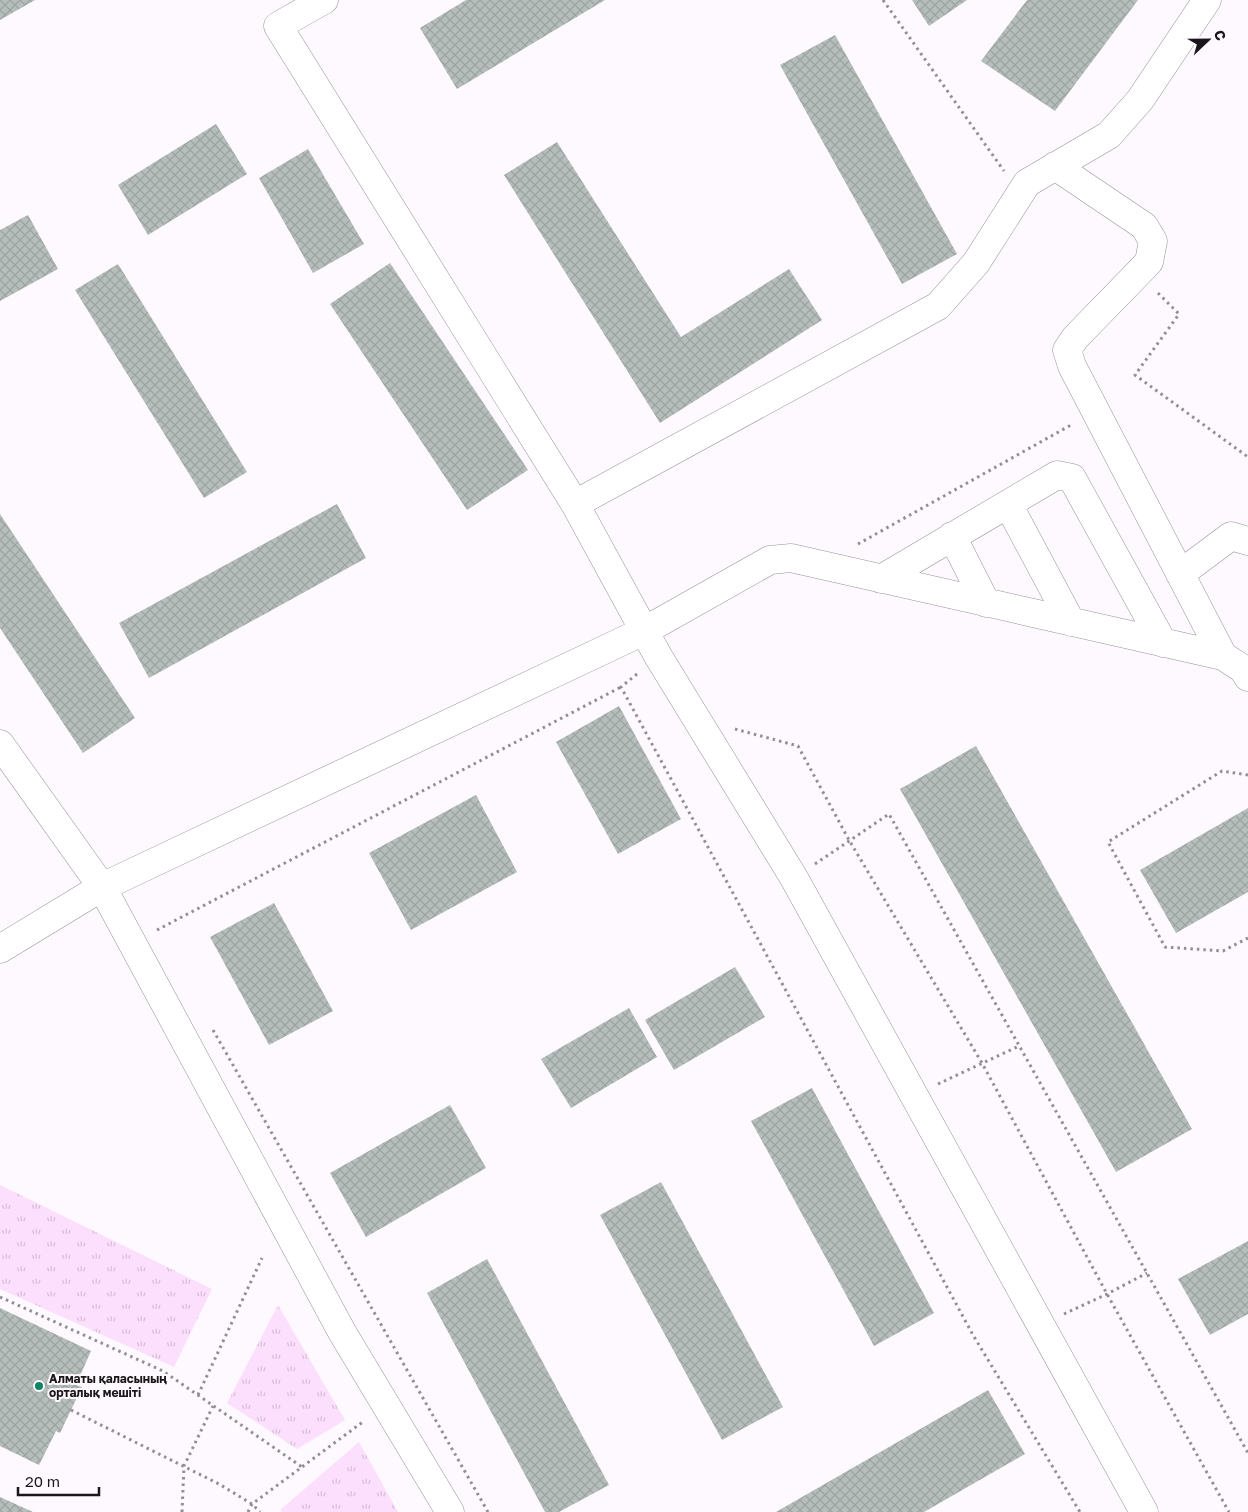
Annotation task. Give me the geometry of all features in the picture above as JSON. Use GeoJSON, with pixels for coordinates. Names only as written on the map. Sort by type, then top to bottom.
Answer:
{"type":"FeatureCollection","features":[{"type":"Feature","properties":{"kind":"street"},"geometry":{"type":"LineString","coordinates":[[324,0],[278,26],[575,504],[658,656],[794,878],[1144,1512]]}},
{"type":"Feature","properties":{"kind":"street"},"geometry":{"type":"LineString","coordinates":[[575,504],[938,306],[976,263],[1027,183],[1109,135],[1140,100],[1207,0]]}},
{"type":"Feature","properties":{"kind":"street"},"geometry":{"type":"LineString","coordinates":[[1054,166],[1144,226],[1152,240],[1149,262],[1075,338],[1067,350],[1072,366],[1223,656]]}},
{"type":"Feature","properties":{"kind":"street"},"geometry":{"type":"LineString","coordinates":[[881,579],[1058,475],[1072,478],[1163,642]]}},
{"type":"Feature","properties":{"kind":"street"},"geometry":{"type":"LineString","coordinates":[[1008,504],[1071,622]]}},
{"type":"Feature","properties":{"kind":"street"},"geometry":{"type":"LineString","coordinates":[[952,536],[986,602]]}},
{"type":"Feature","properties":{"kind":"street"},"geometry":{"type":"LineString","coordinates":[[1180,574],[1231,536],[1248,541]]}},
{"type":"Feature","properties":{"kind":"street"},"geometry":{"type":"LineString","coordinates":[[0,949],[102,886],[644,631],[770,560],[791,558],[1223,656],[1244,669],[1248,677]]}},
{"type":"Feature","properties":{"kind":"street"},"geometry":{"type":"LineString","coordinates":[[0,744],[102,886],[342,1332],[450,1512]]}},
{"type":"Feature","properties":{"kind":"path"},"geometry":{"type":"LineString","coordinates":[[883,0],[1020,195]]}},
{"type":"Feature","properties":{"kind":"path"},"geometry":{"type":"LineString","coordinates":[[1138,273],[1179,314],[1135,375],[1248,457]]}},
{"type":"Feature","properties":{"kind":"path"},"geometry":{"type":"LineString","coordinates":[[156,930],[621,687],[658,656]]}},
{"type":"Feature","properties":{"kind":"path"},"geometry":{"type":"LineString","coordinates":[[621,687],[973,1335],[1080,1512]]}},
{"type":"Feature","properties":{"kind":"path"},"geometry":{"type":"LineString","coordinates":[[731,728],[798,746],[849,840],[982,1063],[1107,1294],[1229,1512]]}},
{"type":"Feature","properties":{"kind":"path"},"geometry":{"type":"LineString","coordinates":[[1248,775],[1222,771],[1108,842],[1165,947],[1224,951],[1248,938]]}},
{"type":"Feature","properties":{"kind":"path"},"geometry":{"type":"LineString","coordinates":[[794,878],[889,814],[1248,1453]]}},
{"type":"Feature","properties":{"kind":"path"},"geometry":{"type":"LineString","coordinates":[[152,922],[161,939]]}},
{"type":"Feature","properties":{"kind":"path"},"geometry":{"type":"LineString","coordinates":[[211,1026],[488,1512]]}},
{"type":"Feature","properties":{"kind":"path"},"geometry":{"type":"LineString","coordinates":[[914,1096],[1019,1046]]}},
{"type":"Feature","properties":{"kind":"path"},"geometry":{"type":"LineString","coordinates":[[198,1395],[262,1258]]}},
{"type":"Feature","properties":{"kind":"path"},"geometry":{"type":"LineString","coordinates":[[1040,1324],[1147,1274]]}},
{"type":"Feature","properties":{"kind":"path"},"geometry":{"type":"LineString","coordinates":[[0,1298],[162,1371],[302,1467]]}},
{"type":"Feature","properties":{"kind":"path"},"geometry":{"type":"LineString","coordinates":[[182,1512],[184,1466],[213,1406]]}},
{"type":"Feature","properties":{"kind":"path"},"geometry":{"type":"LineString","coordinates":[[71,1410],[219,1484],[252,1504],[260,1512]]}},
{"type":"Feature","properties":{"kind":"path"},"geometry":{"type":"LineString","coordinates":[[248,1512],[252,1504],[364,1421]]}},
{"type":"Feature","properties":{"kind":"green space"},"geometry":{"type":"Polygon","coordinates":[[[0,1185],[212,1289],[174,1367],[0,1289],[0,1185]]]}},
{"type":"Feature","properties":{"kind":"green space"},"geometry":{"type":"Polygon","coordinates":[[[278,1305],[345,1420],[297,1449],[227,1403],[278,1305]]]}},
{"type":"Feature","properties":{"kind":"green space"},"geometry":{"type":"Polygon","coordinates":[[[359,1442],[398,1512],[282,1512],[280,1510],[359,1442]]]}},
{"type":"Feature","properties":{"kind":"building"},"geometry":{"type":"Polygon","coordinates":[[[0,0],[35,0],[0,20],[0,0]]]}},
{"type":"Feature","properties":{"kind":"building"},"geometry":{"type":"Polygon","coordinates":[[[466,0],[605,0],[457,89],[420,28],[466,0]]]}},
{"type":"Feature","properties":{"kind":"building"},"geometry":{"type":"Polygon","coordinates":[[[912,0],[967,0],[929,26],[912,0]]]}},
{"type":"Feature","properties":{"kind":"building"},"geometry":{"type":"Polygon","coordinates":[[[1027,0],[1138,0],[1055,111],[981,61],[1027,0]]]}},
{"type":"Feature","properties":{"kind":"building"},"geometry":{"type":"Polygon","coordinates":[[[835,35],[957,254],[902,284],[780,65],[835,35]]]}},
{"type":"Feature","properties":{"kind":"building"},"geometry":{"type":"Polygon","coordinates":[[[216,124],[247,174],[148,235],[118,185],[216,124]]]}},
{"type":"Feature","properties":{"kind":"building"},"geometry":{"type":"Polygon","coordinates":[[[557,142],[681,337],[789,269],[822,320],[660,423],[504,175],[557,142]]]}},
{"type":"Feature","properties":{"kind":"building"},"geometry":{"type":"Polygon","coordinates":[[[308,149],[364,244],[313,273],[259,178],[308,149]]]}},
{"type":"Feature","properties":{"kind":"building"},"geometry":{"type":"Polygon","coordinates":[[[28,215],[58,269],[0,301],[0,230],[28,215]]]}},
{"type":"Feature","properties":{"kind":"building"},"geometry":{"type":"Polygon","coordinates":[[[390,263],[528,470],[467,510],[330,304],[390,263]]]}},
{"type":"Feature","properties":{"kind":"building"},"geometry":{"type":"Polygon","coordinates":[[[118,264],[247,472],[204,498],[75,290],[118,264]]]}},
{"type":"Feature","properties":{"kind":"building"},"geometry":{"type":"Polygon","coordinates":[[[337,504],[366,558],[149,678],[119,623],[337,504]]]}},
{"type":"Feature","properties":{"kind":"building"},"geometry":{"type":"Polygon","coordinates":[[[0,514],[135,718],[83,753],[0,628],[0,514]]]}},
{"type":"Feature","properties":{"kind":"building"},"geometry":{"type":"Polygon","coordinates":[[[619,706],[681,819],[618,854],[556,742],[619,706]]]}},
{"type":"Feature","properties":{"kind":"building"},"geometry":{"type":"Polygon","coordinates":[[[976,746],[1192,1129],[1116,1172],[900,789],[976,746]]]}},
{"type":"Feature","properties":{"kind":"building"},"geometry":{"type":"Polygon","coordinates":[[[476,795],[517,872],[411,930],[369,853],[476,795]]]}},
{"type":"Feature","properties":{"kind":"building"},"geometry":{"type":"Polygon","coordinates":[[[1248,808],[1248,892],[1176,933],[1140,870],[1248,808]]]}},
{"type":"Feature","properties":{"kind":"building"},"geometry":{"type":"Polygon","coordinates":[[[274,903],[333,1011],[269,1045],[210,937],[274,903]]]}},
{"type":"Feature","properties":{"kind":"building"},"geometry":{"type":"Polygon","coordinates":[[[735,967],[765,1017],[674,1070],[645,1020],[735,967]]]}},
{"type":"Feature","properties":{"kind":"building"},"geometry":{"type":"Polygon","coordinates":[[[629,1008],[657,1057],[571,1108],[541,1059],[629,1008]]]}},
{"type":"Feature","properties":{"kind":"building"},"geometry":{"type":"Polygon","coordinates":[[[812,1088],[934,1313],[874,1346],[751,1121],[812,1088]]]}},
{"type":"Feature","properties":{"kind":"building"},"geometry":{"type":"Polygon","coordinates":[[[450,1105],[486,1168],[366,1237],[330,1173],[450,1105]]]}},
{"type":"Feature","properties":{"kind":"building"},"geometry":{"type":"Polygon","coordinates":[[[661,1182],[783,1407],[722,1440],[600,1215],[661,1182]]]}},
{"type":"Feature","properties":{"kind":"building"},"geometry":{"type":"Polygon","coordinates":[[[1248,1241],[1248,1314],[1210,1335],[1178,1279],[1248,1241]]]}},
{"type":"Feature","properties":{"kind":"building"},"geometry":{"type":"Polygon","coordinates":[[[487,1259],[609,1485],[559,1512],[545,1512],[427,1293],[487,1259]]]}},
{"type":"Feature","properties":{"kind":"building","name":"Алматы қаласының орталық мешіті"},"geometry":{"type":"Polygon","coordinates":[[[0,1308],[91,1351],[76,1385],[82,1387],[60,1433],[56,1431],[39,1465],[0,1446],[0,1308]]]}},
{"type":"Feature","properties":{"kind":"building"},"geometry":{"type":"Polygon","coordinates":[[[988,1390],[1025,1454],[924,1512],[776,1512],[988,1390]]]}},
{"type":"Feature","properties":{"kind":"building"},"geometry":{"type":"Polygon","coordinates":[[[0,1497],[33,1512],[0,1512],[0,1497]]]}},
{"type":"Feature","properties":{"kind":"place","name":"Алматы қаласының орталық мешіті"},"geometry":{"type":"Point","coordinates":[39,1386]}}]}
